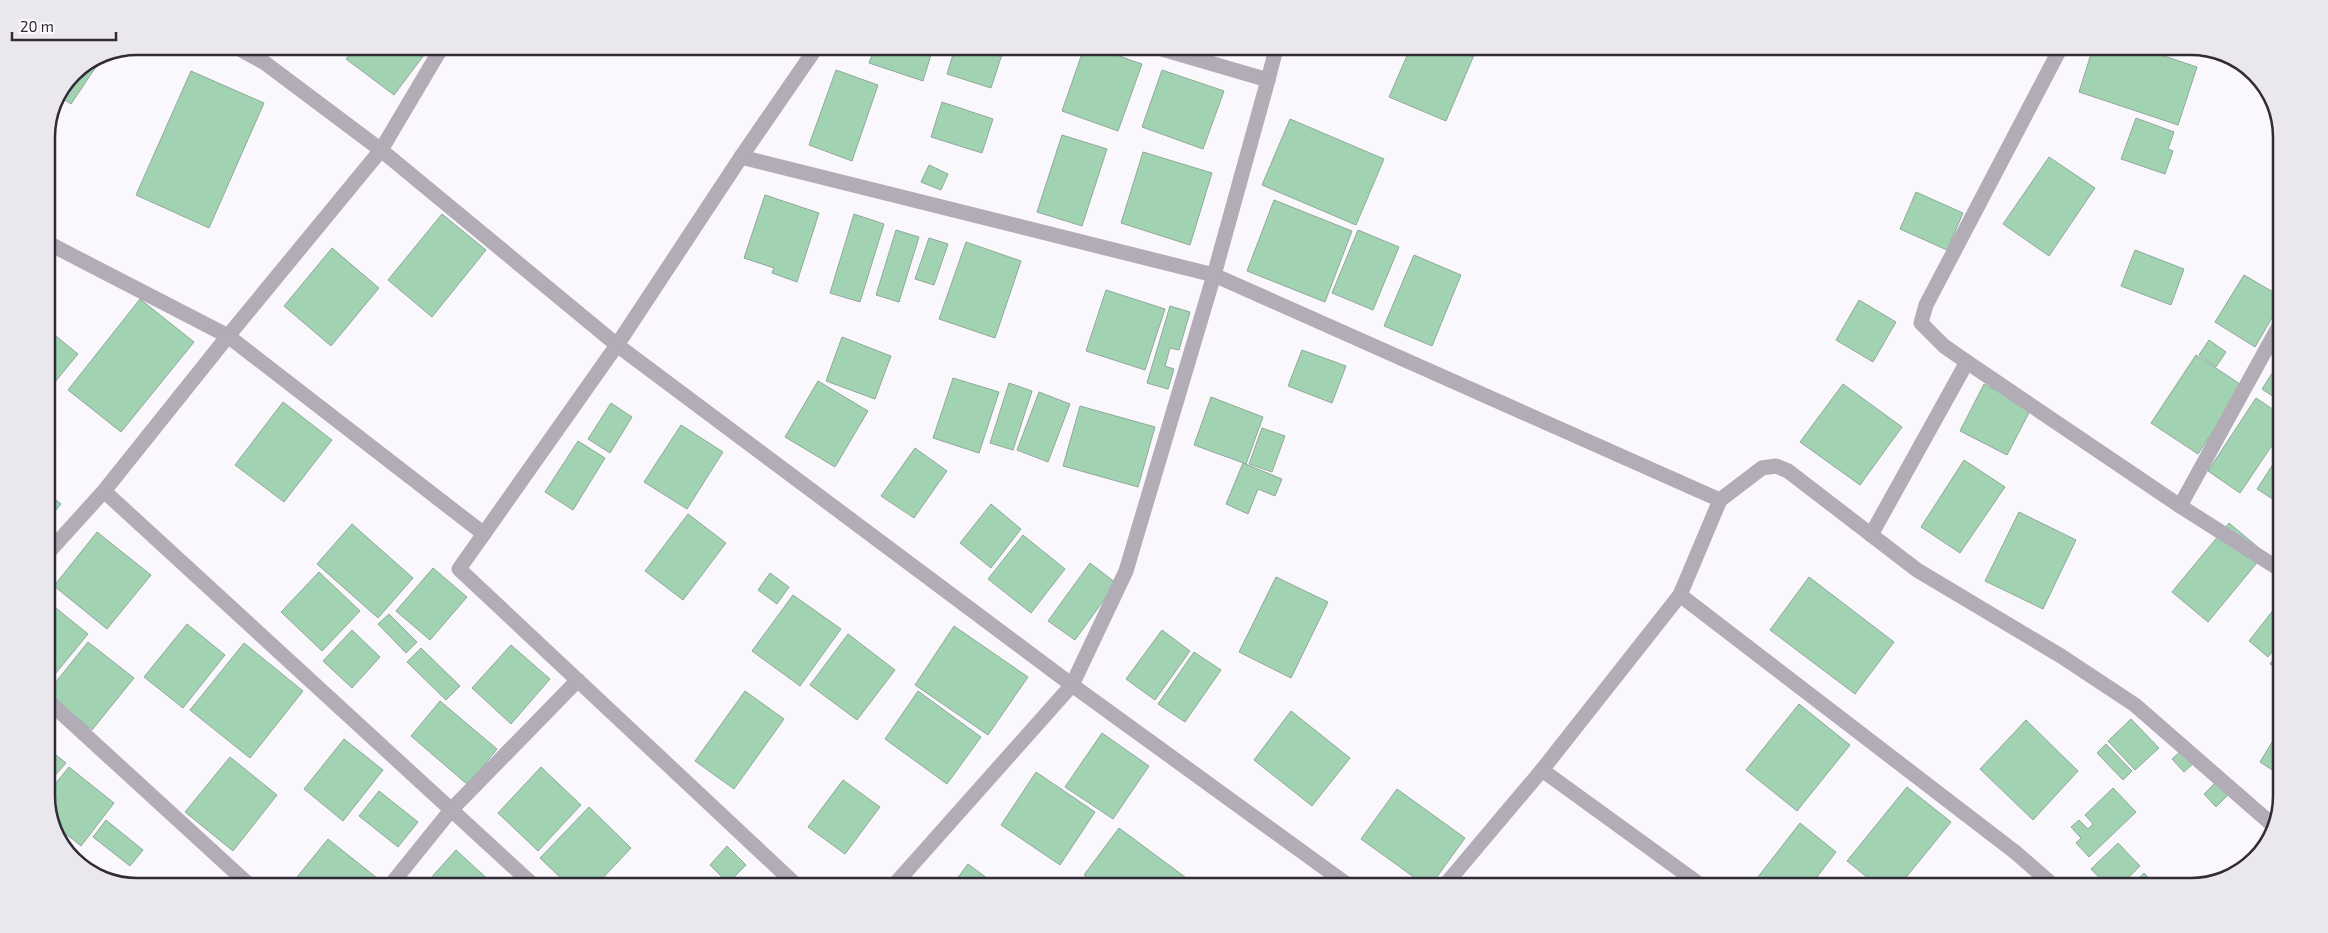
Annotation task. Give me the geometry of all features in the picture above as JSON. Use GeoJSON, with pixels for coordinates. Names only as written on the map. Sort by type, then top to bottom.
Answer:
{"type":"FeatureCollection","features":[{"type":"Feature","properties":{"kind":"street"},"geometry":{"type":"LineString","coordinates":[[250,55],[265,63],[381,150],[617,345],[1072,685],[1338,878]]}},
{"type":"Feature","properties":{"kind":"street"},"geometry":{"type":"LineString","coordinates":[[55,545],[104,491],[381,150],[437,55]]}},
{"type":"Feature","properties":{"kind":"street"},"geometry":{"type":"LineString","coordinates":[[788,878],[459,569],[617,345],[741,157],[811,55]]}},
{"type":"Feature","properties":{"kind":"street"},"geometry":{"type":"LineString","coordinates":[[1183,55],[1268,80]]}},
{"type":"Feature","properties":{"kind":"street"},"geometry":{"type":"LineString","coordinates":[[900,878],[1072,685],[1126,571],[1214,275],[1274,55]]}},
{"type":"Feature","properties":{"kind":"street"},"geometry":{"type":"LineString","coordinates":[[2056,55],[1926,305],[1921,323],[1944,346],[1967,362],[2180,506],[2273,565]]}},
{"type":"Feature","properties":{"kind":"street"},"geometry":{"type":"LineString","coordinates":[[741,157],[1214,275],[1720,500]]}},
{"type":"Feature","properties":{"kind":"street"},"geometry":{"type":"LineString","coordinates":[[55,248],[228,336],[484,534]]}},
{"type":"Feature","properties":{"kind":"street"},"geometry":{"type":"LineString","coordinates":[[2180,506],[2273,337]]}},
{"type":"Feature","properties":{"kind":"street"},"geometry":{"type":"LineString","coordinates":[[1870,535],[1967,362]]}},
{"type":"Feature","properties":{"kind":"street"},"geometry":{"type":"LineString","coordinates":[[1451,878],[1542,770],[1680,595],[1720,500],[1762,468],[1776,466],[1788,471],[1917,570],[2061,656],[2135,705],[2269,821]]}},
{"type":"Feature","properties":{"kind":"street"},"geometry":{"type":"LineString","coordinates":[[104,491],[526,878]]}},
{"type":"Feature","properties":{"kind":"street"},"geometry":{"type":"LineString","coordinates":[[1680,595],[2015,852],[2045,878]]}},
{"type":"Feature","properties":{"kind":"street"},"geometry":{"type":"LineString","coordinates":[[396,878],[451,810],[578,680]]}},
{"type":"Feature","properties":{"kind":"street"},"geometry":{"type":"LineString","coordinates":[[55,707],[242,878]]}},
{"type":"Feature","properties":{"kind":"street"},"geometry":{"type":"LineString","coordinates":[[1542,770],[1691,878]]}},
{"type":"Feature","properties":{"kind":"building"},"geometry":{"type":"Polygon","coordinates":[[[349,55],[424,55],[394,95],[346,59],[349,55]]]}},
{"type":"Feature","properties":{"kind":"building"},"geometry":{"type":"Polygon","coordinates":[[[872,55],[931,55],[923,81],[869,63],[872,55]]]}},
{"type":"Feature","properties":{"kind":"building"},"geometry":{"type":"Polygon","coordinates":[[[953,55],[1002,55],[991,88],[947,74],[953,55]]]}},
{"type":"Feature","properties":{"kind":"building"},"geometry":{"type":"Polygon","coordinates":[[[1082,55],[1116,55],[1142,64],[1118,131],[1062,111],[1082,55]]]}},
{"type":"Feature","properties":{"kind":"building"},"geometry":{"type":"Polygon","coordinates":[[[1407,55],[1474,55],[1446,121],[1389,97],[1407,55]]]}},
{"type":"Feature","properties":{"kind":"building"},"geometry":{"type":"Polygon","coordinates":[[[2091,55],[2161,55],[2197,67],[2178,125],[2079,92],[2091,55]]]}},
{"type":"Feature","properties":{"kind":"building"},"geometry":{"type":"Polygon","coordinates":[[[96,67],[71,104],[65,100],[69,92],[79,79],[96,67]]]}},
{"type":"Feature","properties":{"kind":"building"},"geometry":{"type":"Polygon","coordinates":[[[836,70],[878,85],[852,161],[809,145],[836,70]]]}},
{"type":"Feature","properties":{"kind":"building"},"geometry":{"type":"Polygon","coordinates":[[[1162,70],[1224,91],[1203,149],[1142,127],[1162,70]]]}},
{"type":"Feature","properties":{"kind":"building"},"geometry":{"type":"Polygon","coordinates":[[[191,71],[264,103],[209,228],[136,195],[191,71]]]}},
{"type":"Feature","properties":{"kind":"building"},"geometry":{"type":"Polygon","coordinates":[[[942,102],[993,119],[982,153],[931,137],[942,102]]]}},
{"type":"Feature","properties":{"kind":"building"},"geometry":{"type":"Polygon","coordinates":[[[2136,118],[2174,132],[2168,149],[2173,151],[2165,174],[2121,159],[2136,118]]]}},
{"type":"Feature","properties":{"kind":"building"},"geometry":{"type":"Polygon","coordinates":[[[1290,119],[1384,159],[1356,225],[1262,185],[1290,119]]]}},
{"type":"Feature","properties":{"kind":"building"},"geometry":{"type":"Polygon","coordinates":[[[1062,135],[1107,149],[1082,226],[1037,212],[1062,135]]]}},
{"type":"Feature","properties":{"kind":"building"},"geometry":{"type":"Polygon","coordinates":[[[1143,152],[1212,173],[1190,245],[1121,223],[1143,152]]]}},
{"type":"Feature","properties":{"kind":"building"},"geometry":{"type":"Polygon","coordinates":[[[2049,157],[2095,188],[2049,256],[2003,224],[2049,157]]]}},
{"type":"Feature","properties":{"kind":"building"},"geometry":{"type":"Polygon","coordinates":[[[929,165],[948,174],[941,190],[921,182],[929,165]]]}},
{"type":"Feature","properties":{"kind":"building"},"geometry":{"type":"Polygon","coordinates":[[[1916,192],[1963,213],[1947,250],[1900,229],[1916,192]]]}},
{"type":"Feature","properties":{"kind":"building"},"geometry":{"type":"Polygon","coordinates":[[[765,195],[819,213],[797,282],[772,273],[774,268],[744,258],[765,195]]]}},
{"type":"Feature","properties":{"kind":"building"},"geometry":{"type":"Polygon","coordinates":[[[1274,200],[1352,231],[1325,302],[1247,271],[1274,200]]]}},
{"type":"Feature","properties":{"kind":"building"},"geometry":{"type":"Polygon","coordinates":[[[442,214],[486,250],[432,317],[388,280],[442,214]]]}},
{"type":"Feature","properties":{"kind":"building"},"geometry":{"type":"Polygon","coordinates":[[[854,214],[884,224],[860,302],[830,293],[854,214]]]}},
{"type":"Feature","properties":{"kind":"building"},"geometry":{"type":"Polygon","coordinates":[[[896,230],[919,237],[899,302],[876,295],[896,230]]]}},
{"type":"Feature","properties":{"kind":"building"},"geometry":{"type":"Polygon","coordinates":[[[1358,230],[1399,247],[1373,310],[1332,293],[1358,230]]]}},
{"type":"Feature","properties":{"kind":"building"},"geometry":{"type":"Polygon","coordinates":[[[929,238],[948,244],[934,285],[915,279],[929,238]]]}},
{"type":"Feature","properties":{"kind":"building"},"geometry":{"type":"Polygon","coordinates":[[[966,242],[1021,261],[995,338],[939,319],[966,242]]]}},
{"type":"Feature","properties":{"kind":"building"},"geometry":{"type":"Polygon","coordinates":[[[332,248],[379,288],[331,346],[284,306],[332,248]]]}},
{"type":"Feature","properties":{"kind":"building"},"geometry":{"type":"Polygon","coordinates":[[[2135,250],[2184,269],[2171,305],[2121,286],[2135,250]]]}},
{"type":"Feature","properties":{"kind":"building"},"geometry":{"type":"Polygon","coordinates":[[[1414,255],[1461,275],[1432,346],[1384,326],[1414,255]]]}},
{"type":"Feature","properties":{"kind":"building"},"geometry":{"type":"Polygon","coordinates":[[[2244,275],[2273,292],[2273,316],[2255,347],[2215,322],[2244,275]]]}},
{"type":"Feature","properties":{"kind":"building"},"geometry":{"type":"Polygon","coordinates":[[[1106,290],[1165,309],[1145,370],[1086,351],[1106,290]]]}},
{"type":"Feature","properties":{"kind":"building"},"geometry":{"type":"Polygon","coordinates":[[[140,299],[194,342],[121,432],[68,390],[140,299]]]}},
{"type":"Feature","properties":{"kind":"building"},"geometry":{"type":"Polygon","coordinates":[[[1859,300],[1896,322],[1873,362],[1836,340],[1859,300]]]}},
{"type":"Feature","properties":{"kind":"building"},"geometry":{"type":"Polygon","coordinates":[[[1170,306],[1190,312],[1179,350],[1170,348],[1165,366],[1174,369],[1168,389],[1147,383],[1170,306]]]}},
{"type":"Feature","properties":{"kind":"building"},"geometry":{"type":"Polygon","coordinates":[[[55,335],[78,354],[55,382],[55,335]]]}},
{"type":"Feature","properties":{"kind":"building"},"geometry":{"type":"Polygon","coordinates":[[[842,337],[891,356],[875,399],[826,381],[842,337]]]}},
{"type":"Feature","properties":{"kind":"building"},"geometry":{"type":"Polygon","coordinates":[[[2209,340],[2226,352],[2216,367],[2199,355],[2209,340]]]}},
{"type":"Feature","properties":{"kind":"building"},"geometry":{"type":"Polygon","coordinates":[[[1302,350],[1346,366],[1332,403],[1288,386],[1302,350]]]}},
{"type":"Feature","properties":{"kind":"building"},"geometry":{"type":"Polygon","coordinates":[[[2196,355],[2243,386],[2198,454],[2151,423],[2196,355]]]}},
{"type":"Feature","properties":{"kind":"building"},"geometry":{"type":"Polygon","coordinates":[[[2273,372],[2273,396],[2262,389],[2273,372]]]}},
{"type":"Feature","properties":{"kind":"building"},"geometry":{"type":"Polygon","coordinates":[[[953,378],[999,392],[979,453],[933,438],[953,378]]]}},
{"type":"Feature","properties":{"kind":"building"},"geometry":{"type":"Polygon","coordinates":[[[818,381],[868,411],[835,467],[785,437],[818,381]]]}},
{"type":"Feature","properties":{"kind":"building"},"geometry":{"type":"Polygon","coordinates":[[[1009,383],[1032,391],[1013,450],[990,443],[1009,383]]]}},
{"type":"Feature","properties":{"kind":"building"},"geometry":{"type":"Polygon","coordinates":[[[1843,384],[1902,427],[1860,485],[1800,442],[1843,384]]]}},
{"type":"Feature","properties":{"kind":"building"},"geometry":{"type":"Polygon","coordinates":[[[1984,384],[2031,409],[2007,455],[1960,431],[1984,384]]]}},
{"type":"Feature","properties":{"kind":"building"},"geometry":{"type":"Polygon","coordinates":[[[1039,392],[1070,404],[1048,462],[1017,450],[1039,392]]]}},
{"type":"Feature","properties":{"kind":"building"},"geometry":{"type":"Polygon","coordinates":[[[1211,397],[1263,417],[1246,464],[1194,445],[1211,397]]]}},
{"type":"Feature","properties":{"kind":"building"},"geometry":{"type":"Polygon","coordinates":[[[2256,398],[2273,409],[2273,444],[2240,493],[2208,471],[2256,398]]]}},
{"type":"Feature","properties":{"kind":"building"},"geometry":{"type":"Polygon","coordinates":[[[283,402],[332,440],[284,502],[235,465],[283,402]]]}},
{"type":"Feature","properties":{"kind":"building"},"geometry":{"type":"Polygon","coordinates":[[[611,403],[632,417],[610,453],[588,439],[611,403]]]}},
{"type":"Feature","properties":{"kind":"building"},"geometry":{"type":"Polygon","coordinates":[[[1080,406],[1155,427],[1138,487],[1063,466],[1080,406]]]}},
{"type":"Feature","properties":{"kind":"building"},"geometry":{"type":"Polygon","coordinates":[[[681,425],[723,452],[687,509],[644,482],[681,425]]]}},
{"type":"Feature","properties":{"kind":"building"},"geometry":{"type":"Polygon","coordinates":[[[1262,428],[1285,436],[1272,472],[1249,464],[1262,428]]]}},
{"type":"Feature","properties":{"kind":"building"},"geometry":{"type":"Polygon","coordinates":[[[578,441],[605,458],[573,510],[545,492],[578,441]]]}},
{"type":"Feature","properties":{"kind":"building"},"geometry":{"type":"Polygon","coordinates":[[[915,448],[947,471],[914,518],[881,496],[915,448]]]}},
{"type":"Feature","properties":{"kind":"building"},"geometry":{"type":"Polygon","coordinates":[[[1964,460],[2005,487],[1960,553],[1921,527],[1964,460]]]}},
{"type":"Feature","properties":{"kind":"building"},"geometry":{"type":"Polygon","coordinates":[[[1243,463],[1282,479],[1275,496],[1258,489],[1248,514],[1226,504],[1243,463]]]}},
{"type":"Feature","properties":{"kind":"building"},"geometry":{"type":"Polygon","coordinates":[[[2273,464],[2273,499],[2257,489],[2273,464]]]}},
{"type":"Feature","properties":{"kind":"building"},"geometry":{"type":"Polygon","coordinates":[[[55,499],[61,504],[55,511],[55,499]]]}},
{"type":"Feature","properties":{"kind":"building"},"geometry":{"type":"Polygon","coordinates":[[[991,504],[1021,529],[991,568],[960,543],[991,504]]]}},
{"type":"Feature","properties":{"kind":"building"},"geometry":{"type":"Polygon","coordinates":[[[2019,512],[2076,540],[2043,609],[1985,581],[2019,512]]]}},
{"type":"Feature","properties":{"kind":"building"},"geometry":{"type":"Polygon","coordinates":[[[688,514],[726,543],[683,600],[645,571],[688,514]]]}},
{"type":"Feature","properties":{"kind":"building"},"geometry":{"type":"Polygon","coordinates":[[[2229,523],[2265,553],[2208,622],[2172,592],[2229,523]]]}},
{"type":"Feature","properties":{"kind":"building"},"geometry":{"type":"Polygon","coordinates":[[[352,524],[413,578],[378,618],[317,564],[352,524]]]}},
{"type":"Feature","properties":{"kind":"building"},"geometry":{"type":"Polygon","coordinates":[[[97,532],[151,575],[107,629],[55,587],[97,532]]]}},
{"type":"Feature","properties":{"kind":"building"},"geometry":{"type":"Polygon","coordinates":[[[1023,535],[1065,569],[1031,613],[988,579],[1023,535]]]}},
{"type":"Feature","properties":{"kind":"building"},"geometry":{"type":"Polygon","coordinates":[[[1090,563],[1116,583],[1075,640],[1048,621],[1090,563]]]}},
{"type":"Feature","properties":{"kind":"building"},"geometry":{"type":"Polygon","coordinates":[[[433,568],[467,597],[430,640],[396,611],[433,568]]]}},
{"type":"Feature","properties":{"kind":"building"},"geometry":{"type":"Polygon","coordinates":[[[319,572],[360,611],[322,651],[281,612],[319,572]]]}},
{"type":"Feature","properties":{"kind":"building"},"geometry":{"type":"Polygon","coordinates":[[[770,573],[789,587],[777,604],[758,590],[770,573]]]}},
{"type":"Feature","properties":{"kind":"building"},"geometry":{"type":"Polygon","coordinates":[[[1276,577],[1328,602],[1291,678],[1239,652],[1276,577]]]}},
{"type":"Feature","properties":{"kind":"building"},"geometry":{"type":"Polygon","coordinates":[[[1809,577],[1894,642],[1855,694],[1770,630],[1809,577]]]}},
{"type":"Feature","properties":{"kind":"building"},"geometry":{"type":"Polygon","coordinates":[[[793,595],[841,629],[800,686],[752,651],[793,595]]]}},
{"type":"Feature","properties":{"kind":"building"},"geometry":{"type":"Polygon","coordinates":[[[55,607],[88,634],[55,674],[55,607]]]}},
{"type":"Feature","properties":{"kind":"building"},"geometry":{"type":"Polygon","coordinates":[[[2273,610],[2273,650],[2268,657],[2249,641],[2273,610]]]}},
{"type":"Feature","properties":{"kind":"building"},"geometry":{"type":"Polygon","coordinates":[[[389,614],[417,642],[406,653],[378,624],[389,614]]]}},
{"type":"Feature","properties":{"kind":"building"},"geometry":{"type":"Polygon","coordinates":[[[187,624],[225,655],[183,708],[144,677],[187,624]]]}},
{"type":"Feature","properties":{"kind":"building"},"geometry":{"type":"Polygon","coordinates":[[[954,626],[1028,677],[988,735],[915,685],[954,626]]]}},
{"type":"Feature","properties":{"kind":"building"},"geometry":{"type":"Polygon","coordinates":[[[352,630],[380,657],[352,688],[323,661],[352,630]]]}},
{"type":"Feature","properties":{"kind":"building"},"geometry":{"type":"Polygon","coordinates":[[[1162,630],[1190,651],[1155,700],[1126,679],[1162,630]]]}},
{"type":"Feature","properties":{"kind":"building"},"geometry":{"type":"Polygon","coordinates":[[[848,634],[895,670],[857,720],[810,685],[848,634]]]}},
{"type":"Feature","properties":{"kind":"building"},"geometry":{"type":"Polygon","coordinates":[[[88,642],[134,678],[92,730],[55,700],[55,683],[88,642]]]}},
{"type":"Feature","properties":{"kind":"building"},"geometry":{"type":"Polygon","coordinates":[[[244,643],[303,691],[250,758],[190,710],[244,643]]]}},
{"type":"Feature","properties":{"kind":"building"},"geometry":{"type":"Polygon","coordinates":[[[511,645],[550,679],[511,724],[472,688],[511,645]]]}},
{"type":"Feature","properties":{"kind":"building"},"geometry":{"type":"Polygon","coordinates":[[[421,648],[460,686],[446,700],[407,662],[421,648]]]}},
{"type":"Feature","properties":{"kind":"building"},"geometry":{"type":"Polygon","coordinates":[[[1194,652],[1221,670],[1185,722],[1158,704],[1194,652]]]}},
{"type":"Feature","properties":{"kind":"building"},"geometry":{"type":"Polygon","coordinates":[[[745,691],[784,719],[734,789],[695,761],[745,691]]]}},
{"type":"Feature","properties":{"kind":"building"},"geometry":{"type":"Polygon","coordinates":[[[918,691],[981,737],[947,784],[885,739],[918,691]]]}},
{"type":"Feature","properties":{"kind":"building"},"geometry":{"type":"Polygon","coordinates":[[[440,701],[497,749],[468,785],[411,736],[440,701]]]}},
{"type":"Feature","properties":{"kind":"building"},"geometry":{"type":"Polygon","coordinates":[[[1799,704],[1850,745],[1797,811],[1746,770],[1799,704]]]}},
{"type":"Feature","properties":{"kind":"building"},"geometry":{"type":"Polygon","coordinates":[[[1291,711],[1350,758],[1312,806],[1254,760],[1291,711]]]}},
{"type":"Feature","properties":{"kind":"building"},"geometry":{"type":"Polygon","coordinates":[[[2131,719],[2159,748],[2135,770],[2108,741],[2131,719]]]}},
{"type":"Feature","properties":{"kind":"building"},"geometry":{"type":"Polygon","coordinates":[[[2026,720],[2078,771],[2033,820],[1980,769],[2026,720]]]}},
{"type":"Feature","properties":{"kind":"building"},"geometry":{"type":"Polygon","coordinates":[[[1102,733],[1149,766],[1113,819],[1065,787],[1102,733]]]}},
{"type":"Feature","properties":{"kind":"building"},"geometry":{"type":"Polygon","coordinates":[[[344,739],[383,770],[343,821],[304,789],[344,739]]]}},
{"type":"Feature","properties":{"kind":"building"},"geometry":{"type":"Polygon","coordinates":[[[2273,741],[2273,770],[2260,762],[2273,741]]]}},
{"type":"Feature","properties":{"kind":"building"},"geometry":{"type":"Polygon","coordinates":[[[2106,744],[2132,771],[2123,780],[2097,753],[2106,744]]]}},
{"type":"Feature","properties":{"kind":"building"},"geometry":{"type":"Polygon","coordinates":[[[2183,749],[2195,762],[2184,772],[2172,759],[2183,749]]]}},
{"type":"Feature","properties":{"kind":"building"},"geometry":{"type":"Polygon","coordinates":[[[55,754],[66,763],[55,776],[55,754]]]}},
{"type":"Feature","properties":{"kind":"building"},"geometry":{"type":"Polygon","coordinates":[[[230,757],[277,795],[233,851],[185,812],[230,757]]]}},
{"type":"Feature","properties":{"kind":"building"},"geometry":{"type":"Polygon","coordinates":[[[69,767],[114,803],[81,846],[63,831],[55,801],[55,784],[69,767]]]}},
{"type":"Feature","properties":{"kind":"building"},"geometry":{"type":"Polygon","coordinates":[[[541,767],[581,805],[538,851],[498,813],[541,767]]]}},
{"type":"Feature","properties":{"kind":"building"},"geometry":{"type":"Polygon","coordinates":[[[1036,772],[1095,812],[1060,865],[1001,825],[1036,772]]]}},
{"type":"Feature","properties":{"kind":"building"},"geometry":{"type":"Polygon","coordinates":[[[843,780],[880,807],[845,854],[808,827],[843,780]]]}},
{"type":"Feature","properties":{"kind":"building"},"geometry":{"type":"Polygon","coordinates":[[[2216,782],[2228,795],[2216,807],[2204,794],[2216,782]]]}},
{"type":"Feature","properties":{"kind":"building"},"geometry":{"type":"Polygon","coordinates":[[[1907,787],[1951,822],[1906,878],[1868,878],[1847,861],[1907,787]]]}},
{"type":"Feature","properties":{"kind":"building"},"geometry":{"type":"Polygon","coordinates":[[[2113,788],[2136,812],[2089,857],[2076,843],[2081,838],[2071,827],[2079,820],[2088,829],[2093,824],[2085,815],[2113,788]]]}},
{"type":"Feature","properties":{"kind":"building"},"geometry":{"type":"Polygon","coordinates":[[[1397,789],[1465,838],[1436,878],[1415,878],[1361,839],[1397,789]]]}},
{"type":"Feature","properties":{"kind":"building"},"geometry":{"type":"Polygon","coordinates":[[[379,791],[418,822],[398,847],[359,816],[379,791]]]}},
{"type":"Feature","properties":{"kind":"building"},"geometry":{"type":"Polygon","coordinates":[[[589,807],[631,848],[603,878],[561,878],[540,858],[589,807]]]}},
{"type":"Feature","properties":{"kind":"building"},"geometry":{"type":"Polygon","coordinates":[[[106,820],[143,850],[130,866],[93,837],[106,820]]]}},
{"type":"Feature","properties":{"kind":"building"},"geometry":{"type":"Polygon","coordinates":[[[1800,823],[1836,852],[1816,878],[1757,878],[1800,823]]]}},
{"type":"Feature","properties":{"kind":"building"},"geometry":{"type":"Polygon","coordinates":[[[1119,828],[1185,877],[1088,878],[1084,875],[1119,828]]]}},
{"type":"Feature","properties":{"kind":"building"},"geometry":{"type":"Polygon","coordinates":[[[328,839],[377,878],[296,878],[328,839]]]}},
{"type":"Feature","properties":{"kind":"building"},"geometry":{"type":"Polygon","coordinates":[[[2118,843],[2140,866],[2128,878],[2100,878],[2091,869],[2118,843]]]}},
{"type":"Feature","properties":{"kind":"building"},"geometry":{"type":"Polygon","coordinates":[[[727,846],[746,865],[733,878],[723,878],[710,865],[727,846]]]}},
{"type":"Feature","properties":{"kind":"building"},"geometry":{"type":"Polygon","coordinates":[[[456,850],[487,878],[431,878],[456,850]]]}},
{"type":"Feature","properties":{"kind":"building"},"geometry":{"type":"Polygon","coordinates":[[[968,864],[987,878],[958,878],[968,864]]]}},
{"type":"Feature","properties":{"kind":"building"},"geometry":{"type":"Polygon","coordinates":[[[2144,873],[2149,878],[2139,878],[2144,873]]]}}]}
